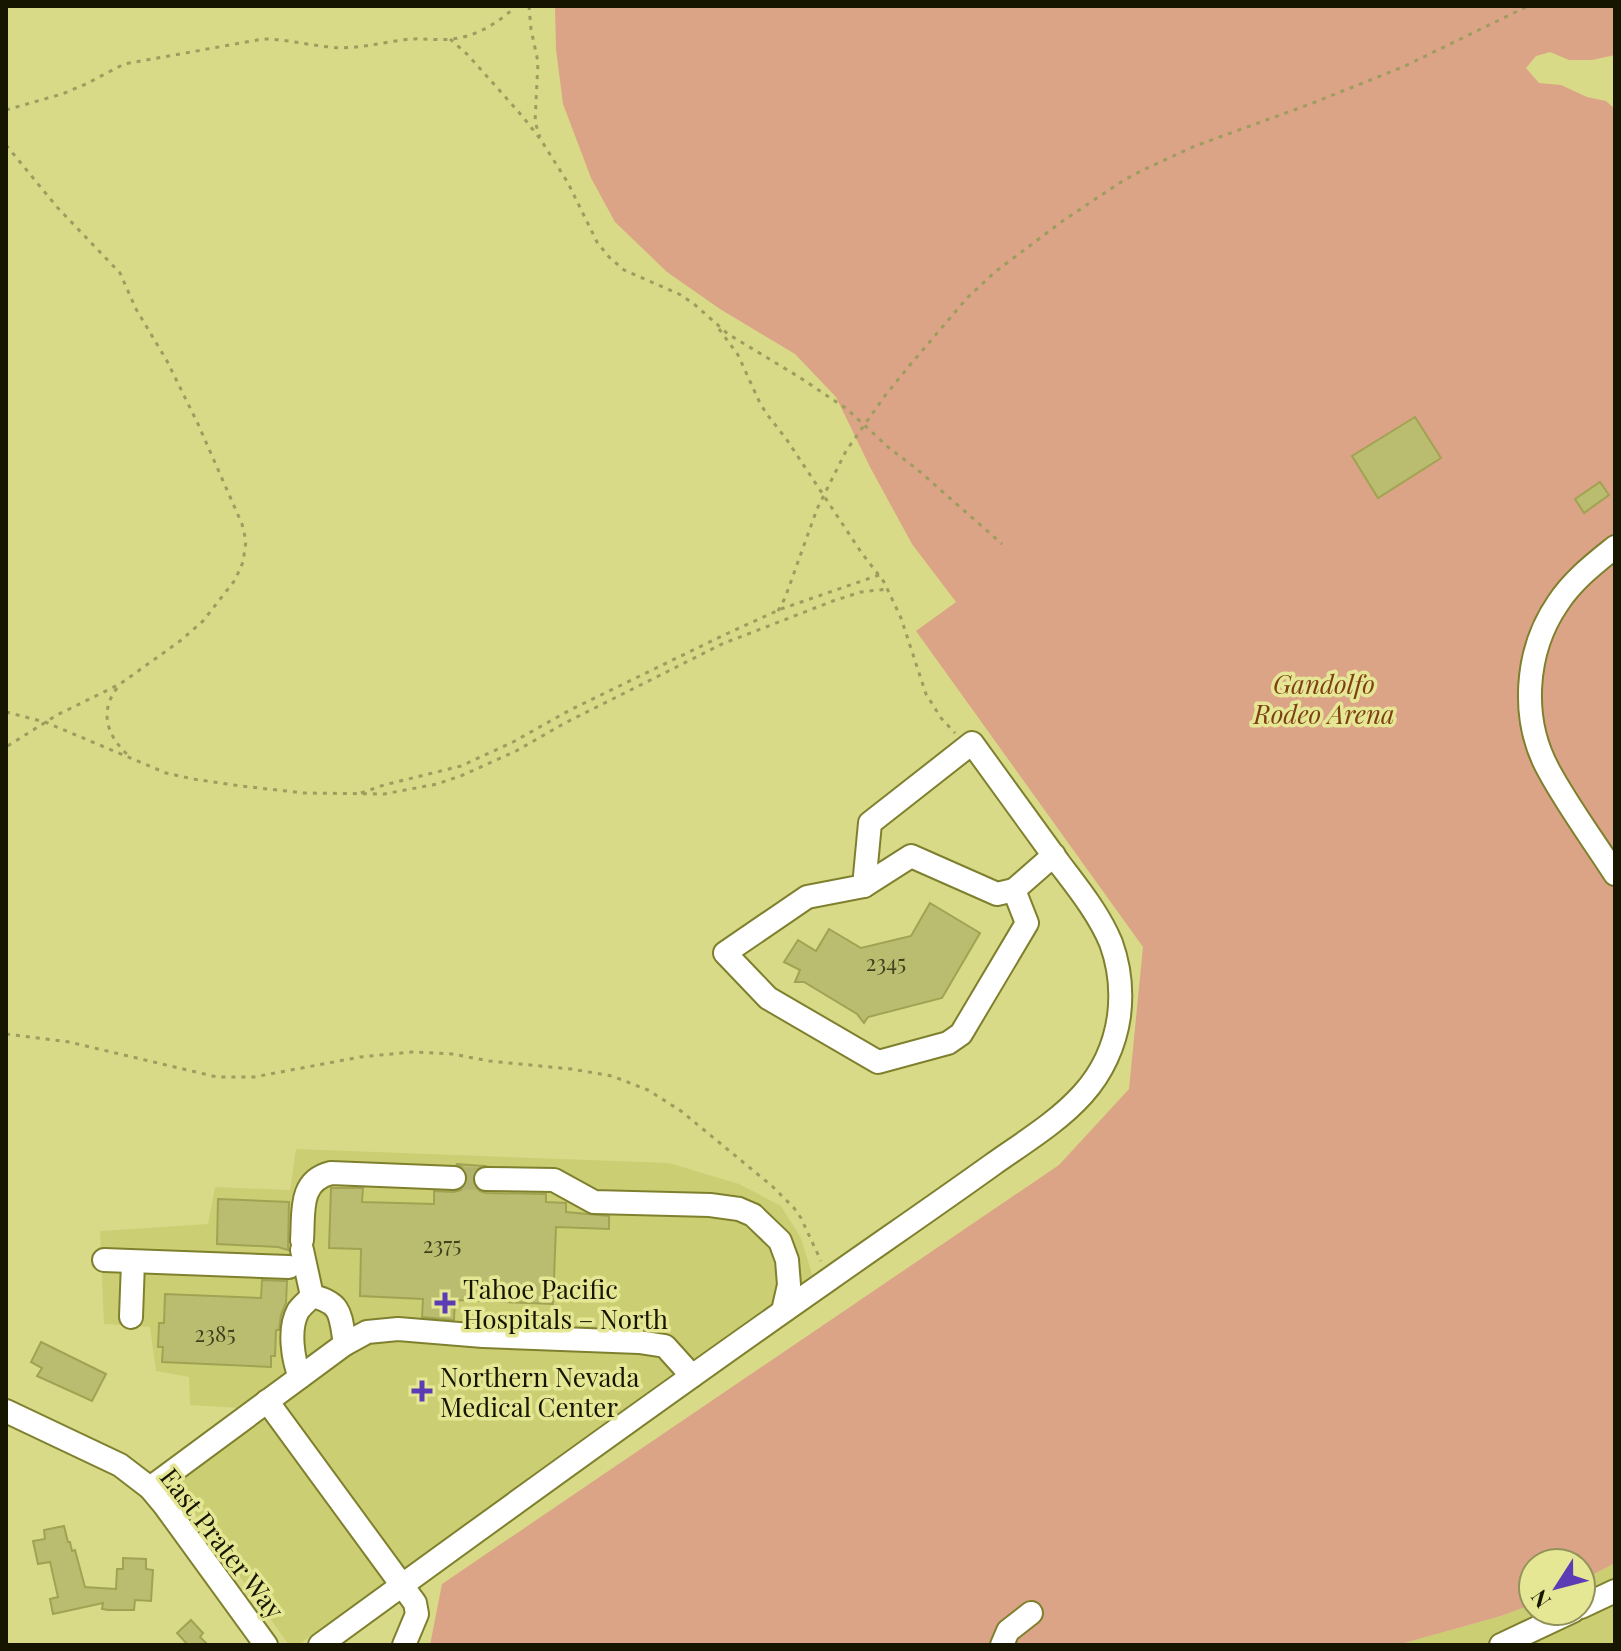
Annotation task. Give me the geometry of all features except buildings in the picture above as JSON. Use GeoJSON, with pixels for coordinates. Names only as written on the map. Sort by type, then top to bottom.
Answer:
{"type":"FeatureCollection","features":[{"type":"Feature","properties":{"kind":"street"},"geometry":{"type":"LineString","coordinates":[[1615,547],[1585,571],[1568,591],[1540,636],[1531,673],[1530,711],[1548,770],[1615,874]]}},
{"type":"Feature","properties":{"kind":"street"},"geometry":{"type":"LineString","coordinates":[[320,1645],[783,1311],[1007,1155],[1082,1096],[1096,1078],[1107,1059],[1119,1017],[1118,967],[1110,942],[1099,919],[972,743],[870,823],[864,886]]}},
{"type":"Feature","properties":{"kind":"street"},"geometry":{"type":"LineString","coordinates":[[1014,890],[1027,923],[961,1034],[948,1043],[878,1062],[768,998],[725,953],[807,897],[864,886],[911,856],[997,894],[1014,890],[1054,855]]}},
{"type":"Feature","properties":{"kind":"street"},"geometry":{"type":"LineString","coordinates":[[312,1296],[300,1258],[304,1201],[312,1183],[331,1173],[454,1178]]}},
{"type":"Feature","properties":{"kind":"street"},"geometry":{"type":"LineString","coordinates":[[486,1179],[554,1180],[594,1202],[710,1205],[739,1209],[753,1215],[780,1241],[787,1260],[789,1285],[783,1311]]}},
{"type":"Feature","properties":{"kind":"street"},"geometry":{"type":"LineString","coordinates":[[104,1260],[300,1258]]}},
{"type":"Feature","properties":{"kind":"street"},"geometry":{"type":"LineString","coordinates":[[131,1317],[133,1262]]}},
{"type":"Feature","properties":{"kind":"street"},"geometry":{"type":"LineString","coordinates":[[312,1296],[327,1299],[339,1311],[345,1344]]}},
{"type":"Feature","properties":{"kind":"street"},"geometry":{"type":"LineString","coordinates":[[300,1377],[294,1360],[293,1331],[297,1312],[312,1296]]}},
{"type":"Feature","properties":{"kind":"street"},"geometry":{"type":"LineString","coordinates":[[150,1488],[345,1344],[367,1332],[398,1329],[493,1337],[639,1342],[665,1346],[692,1376]]}},
{"type":"Feature","properties":{"kind":"street"},"geometry":{"type":"LineString","coordinates":[[267,1401],[415,1603],[417,1614],[404,1645]]}},
{"type":"Feature","properties":{"kind":"street","name":"East Prater Way"},"geometry":{"type":"LineString","coordinates":[[6,1411],[120,1465],[150,1488],[266,1645]]}},
{"type":"Feature","properties":{"kind":"street"},"geometry":{"type":"LineString","coordinates":[[1002,1645],[1008,1631],[1031,1613]]}},
{"type":"Feature","properties":{"kind":"street"},"geometry":{"type":"LineString","coordinates":[[1501,1645],[1539,1627]]}},
{"type":"Feature","properties":{"kind":"path"},"geometry":{"type":"LineString","coordinates":[[6,110],[62,94],[124,64],[243,42],[281,39],[347,48],[413,38],[450,39],[490,25],[516,6]]}},
{"type":"Feature","properties":{"kind":"path"},"geometry":{"type":"LineString","coordinates":[[529,6],[538,62],[535,122],[541,140]]}},
{"type":"Feature","properties":{"kind":"path"},"geometry":{"type":"LineString","coordinates":[[778,611],[812,520],[846,451],[910,365],[982,283],[1064,220],[1153,165],[1405,66],[1528,6]]}},
{"type":"Feature","properties":{"kind":"path"},"geometry":{"type":"LineString","coordinates":[[450,39],[468,55],[541,140],[568,183],[597,242],[609,257],[624,270],[679,294],[728,334],[829,396],[1002,544]]}},
{"type":"Feature","properties":{"kind":"path"},"geometry":{"type":"LineString","coordinates":[[6,145],[57,207],[120,273],[198,424],[242,524],[246,541],[243,562],[235,580],[203,621],[180,641],[120,684],[45,722],[6,747]]}},
{"type":"Feature","properties":{"kind":"path"},"geometry":{"type":"LineString","coordinates":[[710,318],[731,343],[759,401],[888,589],[926,694],[952,731],[972,743]]}},
{"type":"Feature","properties":{"kind":"path"},"geometry":{"type":"LineString","coordinates":[[357,795],[384,785],[446,771],[486,755],[724,635],[778,611],[879,575]]}},
{"type":"Feature","properties":{"kind":"path"},"geometry":{"type":"LineString","coordinates":[[6,712],[45,722],[166,773],[217,783],[304,793],[357,795],[408,791],[463,775],[516,751],[722,644],[833,601],[861,592],[888,589]]}},
{"type":"Feature","properties":{"kind":"path"},"geometry":{"type":"LineString","coordinates":[[120,684],[110,698],[109,730],[134,760]]}},
{"type":"Feature","properties":{"kind":"path"},"geometry":{"type":"LineString","coordinates":[[6,1034],[69,1042],[217,1077],[254,1077],[360,1057],[412,1052],[452,1054],[612,1076],[648,1090],[681,1111],[772,1186],[801,1218],[829,1279]]}},
{"type":"Feature","properties":{"kind":"shaded area","name":"Northern Nevada Medical Center"},"geometry":{"type":"Polygon","coordinates":[[[296,1149],[669,1163],[739,1184],[781,1206],[801,1238],[813,1277],[298,1645],[289,1645],[162,1468],[239,1408],[190,1405],[189,1377],[156,1371],[150,1327],[104,1324],[100,1231],[208,1224],[215,1187],[290,1190],[296,1149]]]}},
{"type":"Feature","properties":{"kind":"shaded area"},"geometry":{"type":"Polygon","coordinates":[[[1615,1563],[1615,1645],[1397,1645],[1517,1610],[1517,1627],[1597,1627],[1597,1573],[1615,1563]]]}},
{"type":"Feature","properties":{"kind":"green space","name":"Gandolfo Rodeo Arena"},"geometry":{"type":"Polygon","coordinates":[[[555,6],[1615,6],[1615,55],[1592,60],[1569,60],[1550,52],[1536,56],[1526,68],[1539,83],[1561,85],[1587,97],[1606,101],[1615,109],[1615,1563],[1597,1573],[1597,1547],[1517,1547],[1517,1610],[1397,1645],[430,1645],[442,1584],[1059,1165],[1129,1089],[1143,947],[916,631],[956,602],[912,544],[836,397],[795,354],[720,309],[667,272],[615,222],[591,178],[563,104],[556,49],[555,6]]]}},
{"type":"Feature","properties":{"kind":"tunnel"},"geometry":{"type":"LineString","coordinates":[[454,1178],[486,1179]]}},
{"type":"Feature","properties":{"kind":"place","name":"Tahoe Pacific Hospitals – North"},"geometry":{"type":"Point","coordinates":[445,1303]}},
{"type":"Feature","properties":{"kind":"place","name":"Northern Nevada Medical Center"},"geometry":{"type":"Point","coordinates":[422,1391]}}]}
